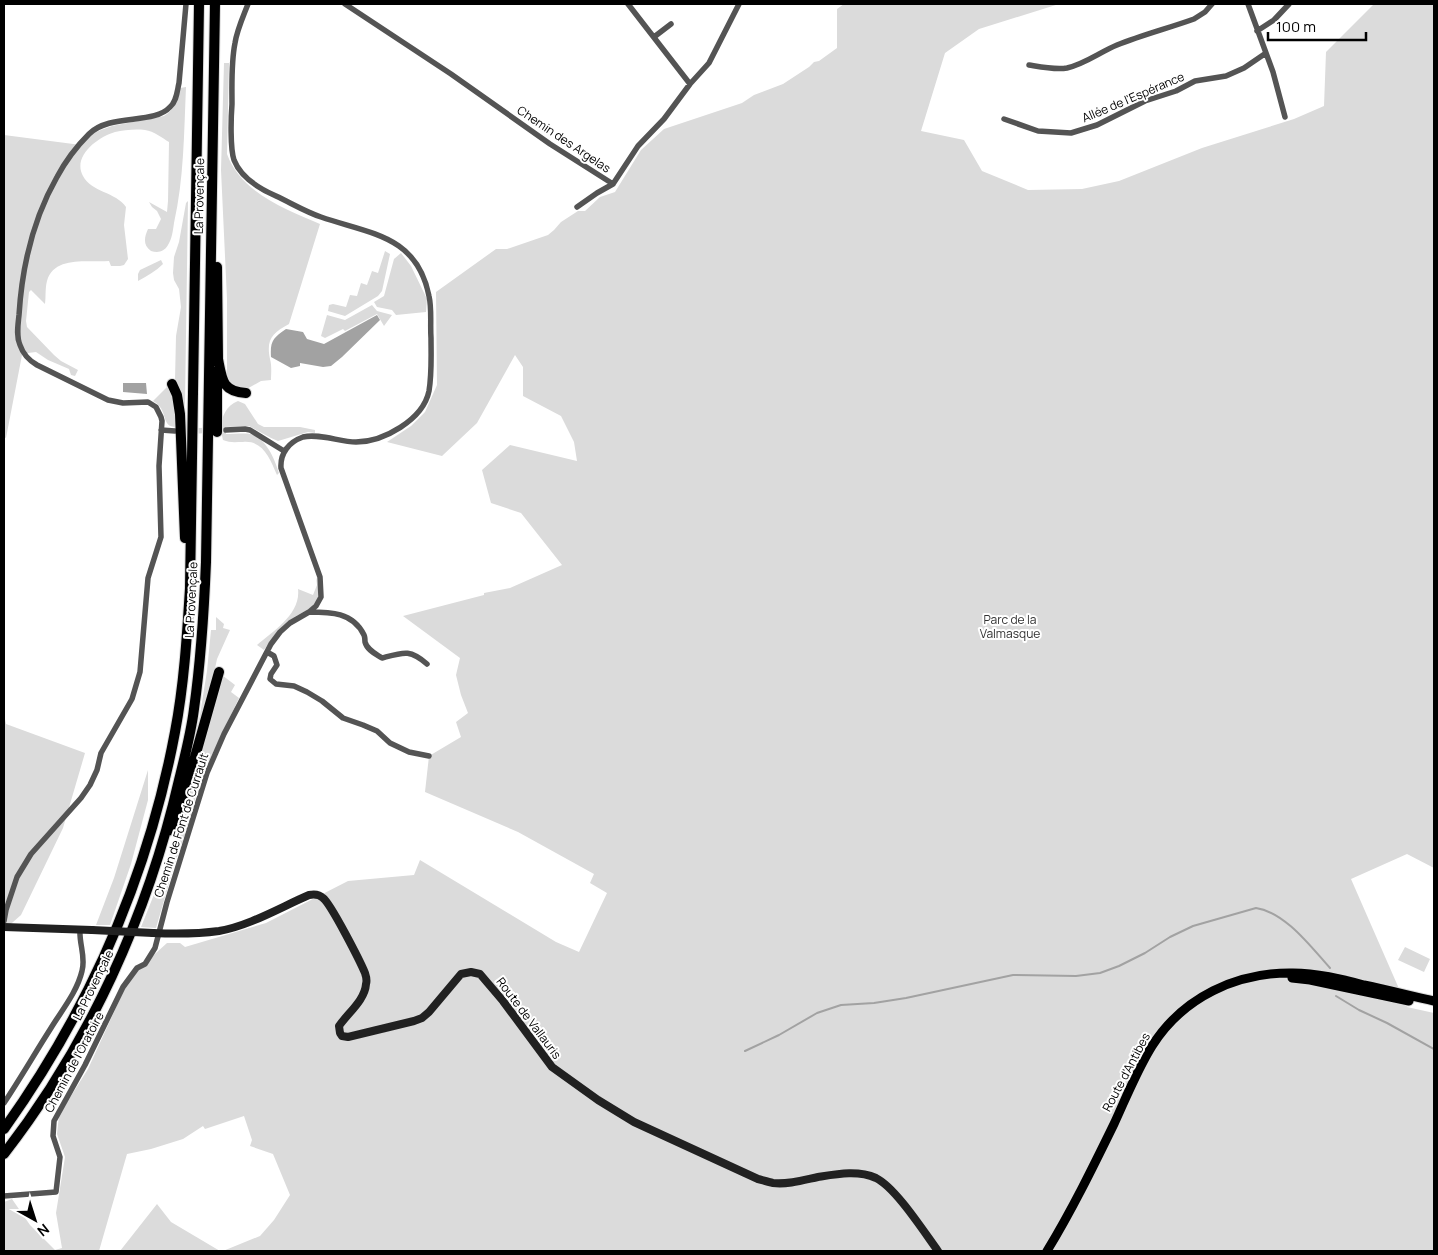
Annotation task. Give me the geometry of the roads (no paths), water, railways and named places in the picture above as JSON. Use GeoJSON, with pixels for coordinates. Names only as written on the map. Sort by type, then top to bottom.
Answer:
{"type":"FeatureCollection","features":[{"type":"Feature","properties":{"kind":"highway","name":"La Provençale"},"geometry":{"type":"LineString","coordinates":[[4,1129],[55,1052],[93,982],[121,917],[145,852],[175,732],[184,664],[190,588],[199,4]]}},
{"type":"Feature","properties":{"kind":"highway","name":"La Provençale"},"geometry":{"type":"LineString","coordinates":[[4,1154],[56,1079],[90,1020],[126,945],[158,861],[171,816],[194,710],[203,624],[206,544],[214,4]]}},
{"type":"Feature","properties":{"kind":"highway"},"geometry":{"type":"LineString","coordinates":[[190,111],[197,60]]}},
{"type":"Feature","properties":{"kind":"highway"},"geometry":{"type":"LineString","coordinates":[[212,166],[218,216],[216,413],[221,431]]}},
{"type":"Feature","properties":{"kind":"highway"},"geometry":{"type":"LineString","coordinates":[[218,359],[221,374],[226,385],[234,392],[246,393]]}},
{"type":"Feature","properties":{"kind":"highway"},"geometry":{"type":"LineString","coordinates":[[172,384],[177,395],[180,414],[184,518],[190,588]]}},
{"type":"Feature","properties":{"kind":"highway"},"geometry":{"type":"LineString","coordinates":[[158,861],[178,817],[219,672]]}},
{"type":"Feature","properties":{"kind":"main road","name":"Route de Vallauris"},"geometry":{"type":"LineString","coordinates":[[4,927],[180,934],[220,930],[242,924],[309,895],[319,896],[328,903],[360,962],[366,979],[362,997],[339,1026],[342,1036],[348,1037],[422,1018],[461,974],[476,972],[484,977],[552,1067],[598,1100],[634,1122],[758,1179],[772,1183],[786,1183],[837,1174],[858,1173],[875,1178],[889,1187],[938,1251]]}},
{"type":"Feature","properties":{"kind":"main road","name":"Route d'Antibes"},"geometry":{"type":"LineString","coordinates":[[1047,1251],[1086,1180],[1145,1059],[1172,1019],[1187,1006],[1216,989],[1231,983],[1258,976],[1293,973],[1336,978],[1434,1001]]}},
{"type":"Feature","properties":{"kind":"main road","name":"Route d'Antibes"},"geometry":{"type":"LineString","coordinates":[[1052,1251],[1105,1153],[1148,1062],[1178,1022],[1202,1002],[1218,993],[1252,982],[1293,978],[1434,1007]]}},
{"type":"Feature","properties":{"kind":"street"},"geometry":{"type":"LineString","coordinates":[[4,927],[6,910],[22,870],[31,854],[81,798],[90,785],[97,770],[101,752],[132,699],[140,672],[148,578],[161,536],[159,466],[161,417],[156,407],[148,402],[108,400],[37,365],[29,359],[19,345],[18,334],[23,274],[36,221],[57,176],[89,133],[110,123],[159,115],[170,108],[177,95],[179,82],[186,4]]}},
{"type":"Feature","properties":{"kind":"street"},"geometry":{"type":"LineString","coordinates":[[221,431],[250,430],[284,451],[291,444],[304,437],[312,436],[356,442],[372,440],[395,432],[411,419],[422,406],[428,392],[431,365],[430,298],[425,280],[416,262],[402,248],[387,238],[319,217],[255,185],[235,162],[233,154],[232,108],[234,54],[238,32],[248,4]]}},
{"type":"Feature","properties":{"kind":"street","name":"Chemin des Argelas"},"geometry":{"type":"LineString","coordinates":[[345,4],[452,74],[550,144],[613,184],[638,146],[664,119],[690,84],[709,63],[739,4]]}},
{"type":"Feature","properties":{"kind":"street"},"geometry":{"type":"LineString","coordinates":[[628,4],[690,84]]}},
{"type":"Feature","properties":{"kind":"street"},"geometry":{"type":"LineString","coordinates":[[1028,65],[1067,68],[1088,61],[1120,44],[1194,19],[1205,12],[1212,4]]}},
{"type":"Feature","properties":{"kind":"street"},"geometry":{"type":"LineString","coordinates":[[1248,4],[1273,72],[1285,117]]}},
{"type":"Feature","properties":{"kind":"street"},"geometry":{"type":"LineString","coordinates":[[1257,30],[1274,20],[1289,4]]}},
{"type":"Feature","properties":{"kind":"street"},"geometry":{"type":"LineString","coordinates":[[654,37],[671,24]]}},
{"type":"Feature","properties":{"kind":"street","name":"Allée de l'Espérance"},"geometry":{"type":"LineString","coordinates":[[1004,119],[1038,131],[1070,132],[1097,125],[1145,101],[1176,91],[1195,81],[1226,76],[1244,68],[1266,53]]}},
{"type":"Feature","properties":{"kind":"street"},"geometry":{"type":"LineString","coordinates":[[577,207],[613,184]]}},
{"type":"Feature","properties":{"kind":"street"},"geometry":{"type":"LineString","coordinates":[[161,430],[175,432]]}},
{"type":"Feature","properties":{"kind":"street","name":"Chemin de Font de Currault"},"geometry":{"type":"LineString","coordinates":[[156,933],[206,774],[224,734],[267,652],[280,632],[290,623],[309,612],[316,606],[321,597],[320,577],[281,468],[284,451]]}},
{"type":"Feature","properties":{"kind":"street"},"geometry":{"type":"LineString","coordinates":[[309,612],[338,613],[349,619],[365,636],[365,643],[372,652],[382,658],[407,652],[418,656],[428,664]]}},
{"type":"Feature","properties":{"kind":"street"},"geometry":{"type":"LineString","coordinates":[[267,652],[274,656],[277,665],[270,679],[276,684],[294,686],[307,692],[343,718],[377,732],[390,743],[409,752],[430,756]]}},
{"type":"Feature","properties":{"kind":"street"},"geometry":{"type":"LineString","coordinates":[[4,1103],[74,992],[82,971],[84,955],[80,930]]}},
{"type":"Feature","properties":{"kind":"street","name":"Chemin de l'Oratoire"},"geometry":{"type":"LineString","coordinates":[[4,1196],[56,1192],[60,1157],[53,1136],[54,1121],[86,1065],[123,987],[137,968],[145,964],[155,948],[156,933]]}},
{"type":"Feature","properties":{"kind":"waterway"},"geometry":{"type":"LineString","coordinates":[[745,1051],[779,1035],[817,1013],[841,1005],[874,1003],[906,998],[1013,975],[1076,976],[1100,973],[1145,953],[1170,937],[1193,926],[1256,908],[1267,911],[1287,923],[1330,968]]}},
{"type":"Feature","properties":{"kind":"waterway"},"geometry":{"type":"LineString","coordinates":[[1336,996],[1434,1049]]}},
{"type":"Feature","properties":{"kind":"tunnel"},"geometry":{"type":"LineString","coordinates":[[190,431],[226,430]]}},
{"type":"Feature","properties":{"kind":"park label","name":"Parc de la Valmasque"},"geometry":{"type":"Point","coordinates":[1010,626]}}]}
